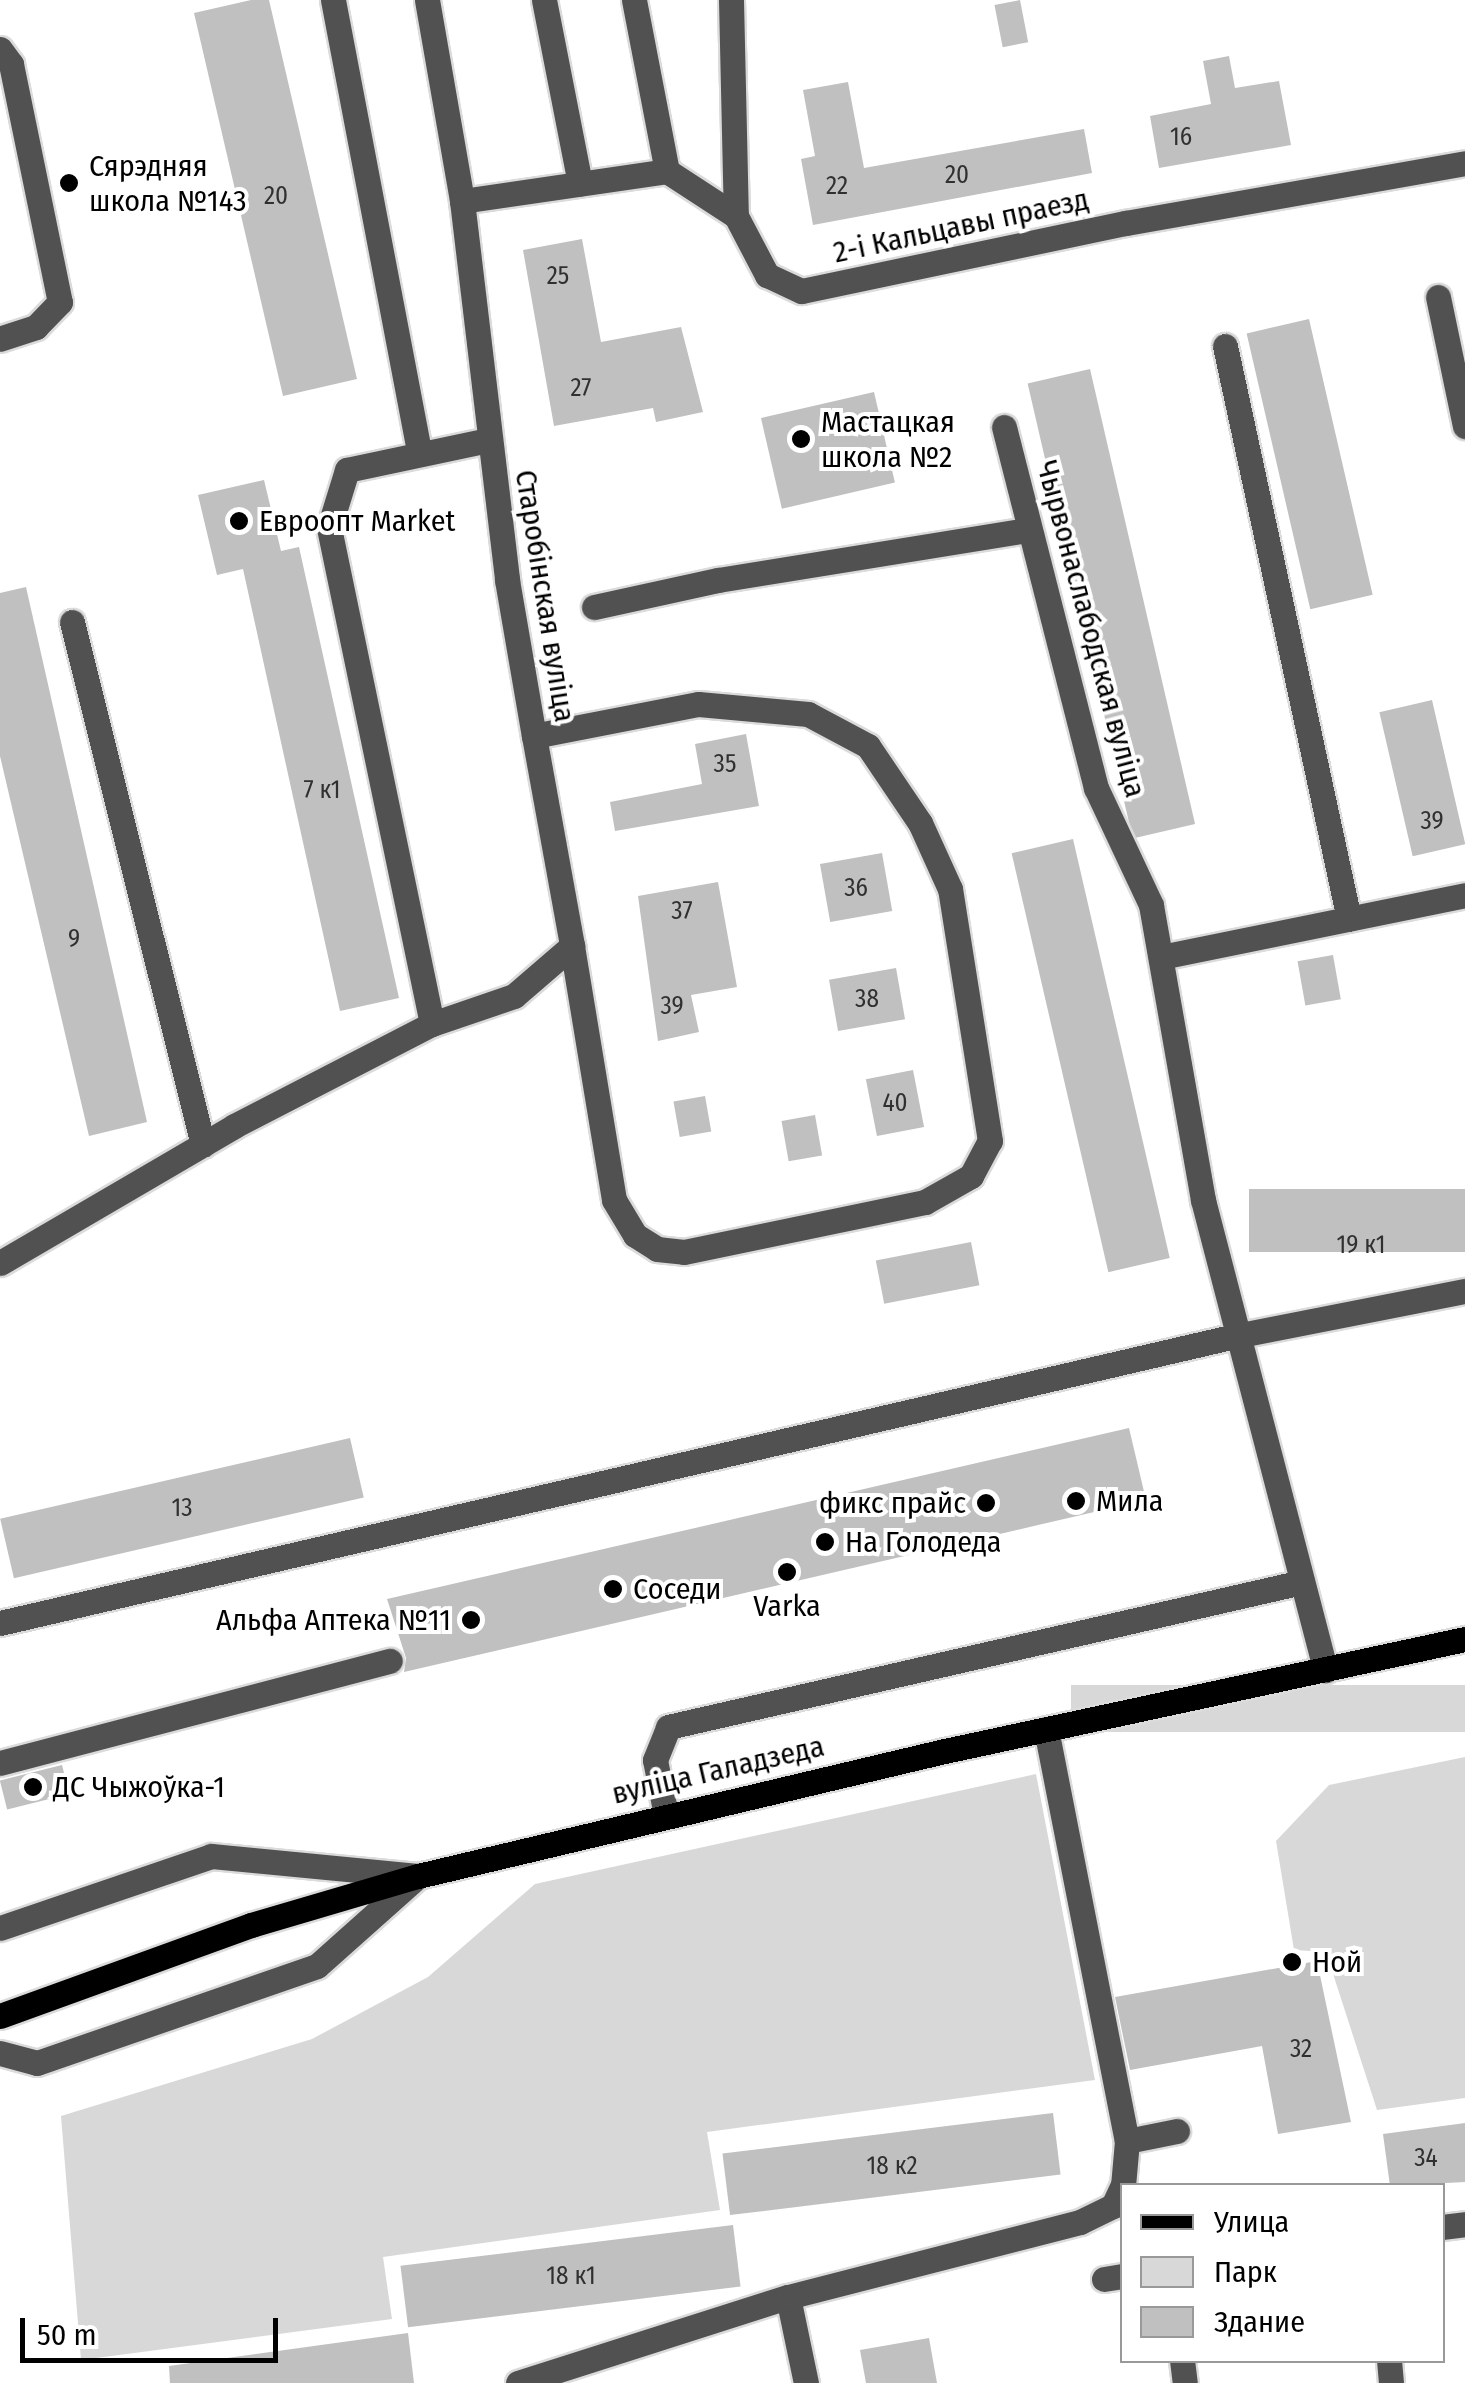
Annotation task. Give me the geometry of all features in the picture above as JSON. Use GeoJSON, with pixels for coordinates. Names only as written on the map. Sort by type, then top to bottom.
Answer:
{"type":"FeatureCollection","features":[{"type":"Feature","properties":{"kind":"main road","name":"вуліца Галадзеда"},"geometry":{"type":"LineString","coordinates":[[0,2016],[250,1925],[418,1876],[666,1815],[1465,1639]]}},
{"type":"Feature","properties":{"kind":"street"},"geometry":{"type":"LineString","coordinates":[[333,0],[419,452]]}},
{"type":"Feature","properties":{"kind":"street","name":"Старобінская вуліца"},"geometry":{"type":"LineString","coordinates":[[428,0],[462,201],[488,440],[534,736],[614,1200],[634,1235],[657,1249],[684,1252],[925,1202],[971,1176],[990,1141],[950,889],[884,765],[868,746],[808,714],[698,704],[534,736]]}},
{"type":"Feature","properties":{"kind":"street"},"geometry":{"type":"LineString","coordinates":[[544,0],[580,184]]}},
{"type":"Feature","properties":{"kind":"street"},"geometry":{"type":"LineString","coordinates":[[462,201],[667,171],[634,0]]}},
{"type":"Feature","properties":{"kind":"street"},"geometry":{"type":"LineString","coordinates":[[731,0],[736,216]]}},
{"type":"Feature","properties":{"kind":"street"},"geometry":{"type":"LineString","coordinates":[[0,49],[11,64],[60,302],[36,327],[0,339]]}},
{"type":"Feature","properties":{"kind":"street","name":"2-і Кальцавы праезд"},"geometry":{"type":"LineString","coordinates":[[667,171],[736,216],[768,275],[802,291],[1126,223],[1465,163]]}},
{"type":"Feature","properties":{"kind":"street"},"geometry":{"type":"LineString","coordinates":[[1438,297],[1465,426]]}},
{"type":"Feature","properties":{"kind":"street"},"geometry":{"type":"LineString","coordinates":[[1226,346],[1349,919]]}},
{"type":"Feature","properties":{"kind":"street","name":"Чырвонаслабодская вуліца"},"geometry":{"type":"LineString","coordinates":[[1004,427],[1096,788],[1150,904],[1203,1200],[1325,1670]]}},
{"type":"Feature","properties":{"kind":"street"},"geometry":{"type":"LineString","coordinates":[[432,1024],[328,528],[347,470],[488,440]]}},
{"type":"Feature","properties":{"kind":"street"},"geometry":{"type":"LineString","coordinates":[[594,607],[718,580],[1028,530]]}},
{"type":"Feature","properties":{"kind":"street"},"geometry":{"type":"LineString","coordinates":[[72,622],[203,1145]]}},
{"type":"Feature","properties":{"kind":"street"},"geometry":{"type":"LineString","coordinates":[[1161,957],[1465,895]]}},
{"type":"Feature","properties":{"kind":"street"},"geometry":{"type":"LineString","coordinates":[[0,1263],[203,1145],[432,1024],[514,996],[572,946]]}},
{"type":"Feature","properties":{"kind":"street"},"geometry":{"type":"LineString","coordinates":[[0,1623],[1240,1335],[1465,1291]]}},
{"type":"Feature","properties":{"kind":"street"},"geometry":{"type":"LineString","coordinates":[[666,1815],[655,1760],[668,1728],[1302,1582]]}},
{"type":"Feature","properties":{"kind":"street"},"geometry":{"type":"LineString","coordinates":[[0,1763],[390,1661]]}},
{"type":"Feature","properties":{"kind":"street"},"geometry":{"type":"LineString","coordinates":[[1046,1729],[1127,2141],[1123,2183]]}},
{"type":"Feature","properties":{"kind":"street"},"geometry":{"type":"LineString","coordinates":[[0,1928],[210,1856],[418,1876]]}},
{"type":"Feature","properties":{"kind":"street"},"geometry":{"type":"LineString","coordinates":[[0,2053],[37,2063],[317,1966],[418,1876]]}},
{"type":"Feature","properties":{"kind":"street"},"geometry":{"type":"LineString","coordinates":[[1127,2141],[1177,2131]]}},
{"type":"Feature","properties":{"kind":"street"},"geometry":{"type":"LineString","coordinates":[[518,2383],[788,2297],[1080,2222],[1113,2206],[1120,2192]]}},
{"type":"Feature","properties":{"kind":"street"},"geometry":{"type":"LineString","coordinates":[[788,2297],[806,2383]]}},
{"type":"Feature","properties":{"kind":"green space"},"geometry":{"type":"Polygon","coordinates":[[[1071,1685],[1465,1685],[1465,1732],[1071,1732],[1071,1685]]]}},
{"type":"Feature","properties":{"kind":"green space"},"geometry":{"type":"Polygon","coordinates":[[[1465,1757],[1465,2098],[1377,2110],[1326,1952],[1294,1950],[1276,1841],[1329,1785],[1465,1757]]]}},
{"type":"Feature","properties":{"kind":"green space"},"geometry":{"type":"Polygon","coordinates":[[[1036,1774],[1095,2080],[707,2132],[720,2210],[383,2257],[392,2319],[81,2360],[61,2116],[312,2039],[428,1977],[535,1884],[1036,1774]]]}},
{"type":"Feature","properties":{"kind":"building"},"geometry":{"type":"Polygon","coordinates":[[[251,0],[269,0],[357,379],[283,396],[194,13],[251,0]]]}},
{"type":"Feature","properties":{"kind":"building"},"geometry":{"type":"Polygon","coordinates":[[[1020,0],[1028,42],[1003,47],[994,5],[1020,0]]]}},
{"type":"Feature","properties":{"kind":"building"},"geometry":{"type":"Polygon","coordinates":[[[1229,56],[1235,88],[1279,81],[1291,145],[1159,168],[1150,116],[1211,104],[1203,61],[1229,56]]]}},
{"type":"Feature","properties":{"kind":"building"},"geometry":{"type":"Polygon","coordinates":[[[848,82],[864,168],[1084,129],[1092,173],[813,225],[801,159],[815,156],[803,90],[848,82]]]}},
{"type":"Feature","properties":{"kind":"building"},"geometry":{"type":"Polygon","coordinates":[[[582,239],[601,342],[681,327],[703,412],[656,422],[653,408],[554,426],[523,250],[582,239]]]}},
{"type":"Feature","properties":{"kind":"building"},"geometry":{"type":"Polygon","coordinates":[[[1309,319],[1373,595],[1310,609],[1247,333],[1309,319]]]}},
{"type":"Feature","properties":{"kind":"building"},"geometry":{"type":"Polygon","coordinates":[[[1090,369],[1195,824],[1133,838],[1028,383],[1090,369]]]}},
{"type":"Feature","properties":{"kind":"building"},"geometry":{"type":"Polygon","coordinates":[[[874,392],[895,483],[782,509],[761,418],[874,392]]]}},
{"type":"Feature","properties":{"kind":"building"},"geometry":{"type":"Polygon","coordinates":[[[264,480],[281,551],[299,547],[399,998],[340,1011],[243,569],[217,575],[198,495],[264,480]]]}},
{"type":"Feature","properties":{"kind":"building"},"geometry":{"type":"Polygon","coordinates":[[[26,587],[147,1122],[89,1136],[0,756],[0,593],[26,587]]]}},
{"type":"Feature","properties":{"kind":"building"},"geometry":{"type":"Polygon","coordinates":[[[1432,700],[1465,844],[1413,856],[1379,712],[1432,700]]]}},
{"type":"Feature","properties":{"kind":"building"},"geometry":{"type":"Polygon","coordinates":[[[746,734],[759,806],[615,831],[610,802],[702,784],[695,744],[746,734]]]}},
{"type":"Feature","properties":{"kind":"building"},"geometry":{"type":"Polygon","coordinates":[[[1073,839],[1170,1258],[1108,1272],[1012,853],[1073,839]]]}},
{"type":"Feature","properties":{"kind":"building"},"geometry":{"type":"Polygon","coordinates":[[[882,853],[892,911],[830,922],[820,864],[882,853]]]}},
{"type":"Feature","properties":{"kind":"building"},"geometry":{"type":"Polygon","coordinates":[[[718,882],[737,987],[691,995],[699,1032],[658,1041],[638,896],[718,882]]]}},
{"type":"Feature","properties":{"kind":"building"},"geometry":{"type":"Polygon","coordinates":[[[1333,955],[1341,999],[1305,1006],[1298,961],[1333,955]]]}},
{"type":"Feature","properties":{"kind":"building"},"geometry":{"type":"Polygon","coordinates":[[[896,968],[905,1019],[838,1031],[829,980],[896,968]]]}},
{"type":"Feature","properties":{"kind":"building"},"geometry":{"type":"Polygon","coordinates":[[[913,1070],[924,1127],[877,1136],[866,1079],[913,1070]]]}},
{"type":"Feature","properties":{"kind":"building"},"geometry":{"type":"Polygon","coordinates":[[[705,1096],[711,1131],[680,1137],[673,1102],[705,1096]]]}},
{"type":"Feature","properties":{"kind":"building"},"geometry":{"type":"Polygon","coordinates":[[[815,1115],[822,1155],[789,1161],[782,1121],[815,1115]]]}},
{"type":"Feature","properties":{"kind":"building"},"geometry":{"type":"Polygon","coordinates":[[[1249,1189],[1465,1189],[1465,1252],[1249,1252],[1249,1189]]]}},
{"type":"Feature","properties":{"kind":"building"},"geometry":{"type":"Polygon","coordinates":[[[971,1242],[979,1285],[884,1304],[876,1261],[971,1242]]]}},
{"type":"Feature","properties":{"kind":"building"},"geometry":{"type":"Polygon","coordinates":[[[1129,1428],[1146,1500],[404,1672],[406,1658],[387,1599],[1129,1428]]]}},
{"type":"Feature","properties":{"kind":"building"},"geometry":{"type":"Polygon","coordinates":[[[350,1438],[364,1497],[14,1578],[0,1519],[350,1438]]]}},
{"type":"Feature","properties":{"kind":"building","name":"ДС Чыжоўка-1"},"geometry":{"type":"Polygon","coordinates":[[[62,1765],[69,1794],[7,1810],[0,1780],[62,1765]]]}},
{"type":"Feature","properties":{"kind":"building"},"geometry":{"type":"Polygon","coordinates":[[[1317,1961],[1351,2122],[1278,2134],[1262,2046],[1130,2070],[1115,1997],[1317,1961]]]}},
{"type":"Feature","properties":{"kind":"building"},"geometry":{"type":"Polygon","coordinates":[[[1053,2113],[1061,2175],[730,2215],[722,2154],[1053,2113]]]}},
{"type":"Feature","properties":{"kind":"building"},"geometry":{"type":"Polygon","coordinates":[[[1465,2123],[1465,2182],[1390,2183],[1383,2134],[1465,2123]]]}},
{"type":"Feature","properties":{"kind":"building"},"geometry":{"type":"Polygon","coordinates":[[[733,2225],[741,2287],[408,2327],[400,2266],[733,2225]]]}},
{"type":"Feature","properties":{"kind":"building"},"geometry":{"type":"Polygon","coordinates":[[[408,2333],[414,2383],[170,2383],[169,2366],[408,2333]]]}},
{"type":"Feature","properties":{"kind":"building"},"geometry":{"type":"Polygon","coordinates":[[[929,2338],[937,2383],[866,2383],[860,2350],[929,2338]]]}},
{"type":"Feature","properties":{"kind":"place","name":"Сярэдняя школа №143"},"geometry":{"type":"Point","coordinates":[69,183]}},
{"type":"Feature","properties":{"kind":"place","name":"Мастацкая школа №2"},"geometry":{"type":"Point","coordinates":[801,439]}},
{"type":"Feature","properties":{"kind":"place","name":"Евроопт Market"},"geometry":{"type":"Point","coordinates":[239,521]}},
{"type":"Feature","properties":{"kind":"place","name":"Мила"},"geometry":{"type":"Point","coordinates":[1076,1501]}},
{"type":"Feature","properties":{"kind":"place","name":"фикс прайс"},"geometry":{"type":"Point","coordinates":[986,1503]}},
{"type":"Feature","properties":{"kind":"place","name":"На Голодеда"},"geometry":{"type":"Point","coordinates":[825,1542]}},
{"type":"Feature","properties":{"kind":"place","name":"Varka"},"geometry":{"type":"Point","coordinates":[787,1572]}},
{"type":"Feature","properties":{"kind":"place","name":"Соседи"},"geometry":{"type":"Point","coordinates":[613,1589]}},
{"type":"Feature","properties":{"kind":"place","name":"Альфа Аптека №11"},"geometry":{"type":"Point","coordinates":[471,1620]}},
{"type":"Feature","properties":{"kind":"place","name":"ДС Чыжоўка-1"},"geometry":{"type":"Point","coordinates":[33,1787]}},
{"type":"Feature","properties":{"kind":"place","name":"Ной"},"geometry":{"type":"Point","coordinates":[1292,1962]}}]}
